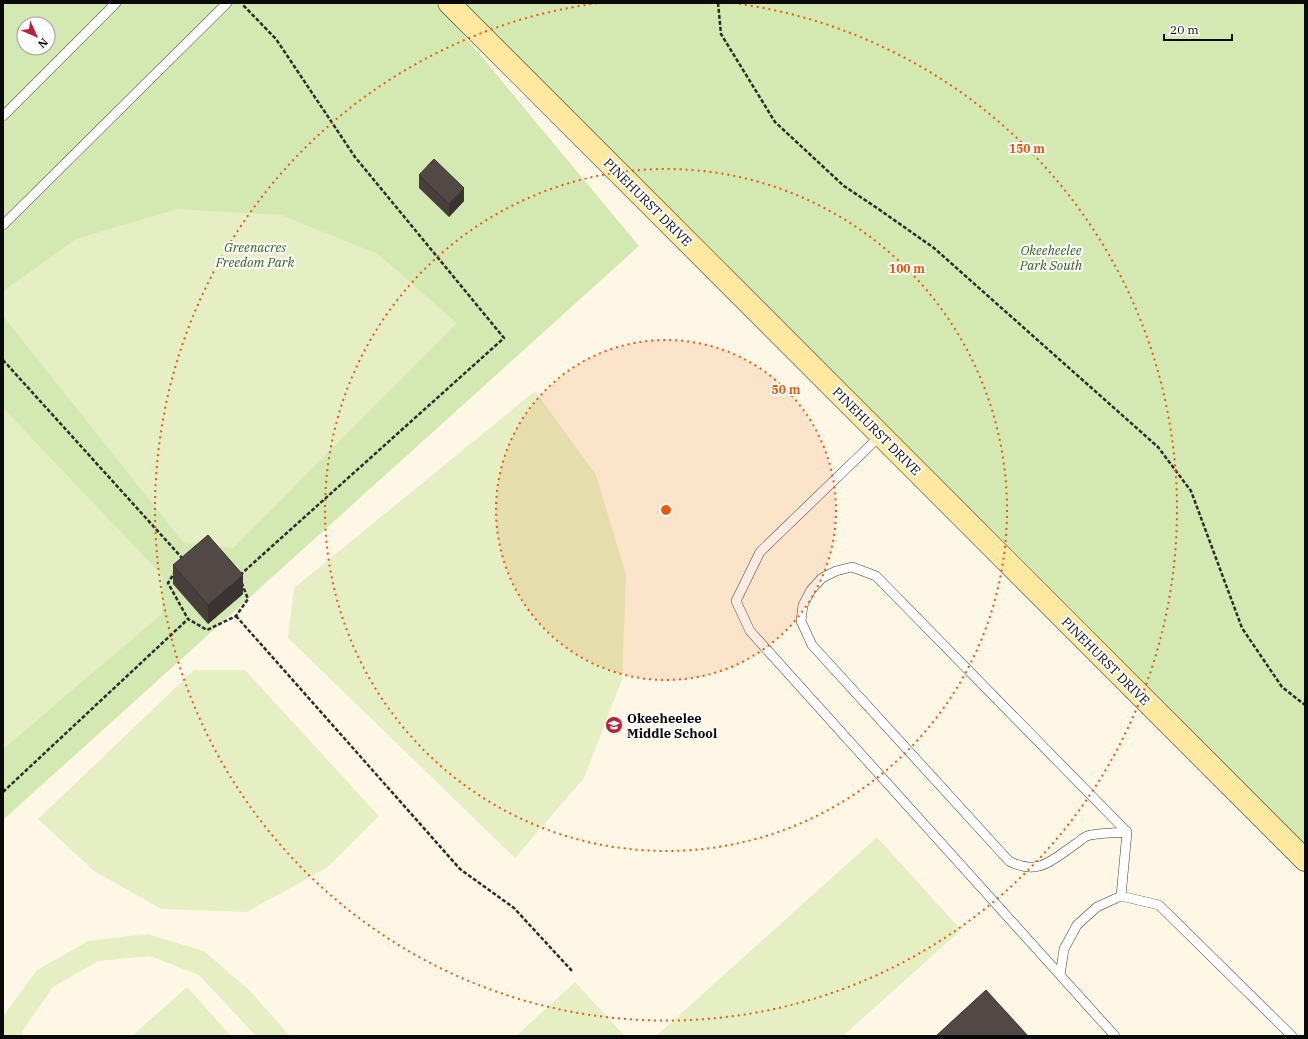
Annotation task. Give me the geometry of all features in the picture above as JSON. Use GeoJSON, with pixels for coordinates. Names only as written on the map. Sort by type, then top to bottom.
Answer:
{"type":"FeatureCollection","features":[{"type":"Feature","properties":{"kind":"street","name":"PINEHURST DRIVE"},"geometry":{"type":"LineString","coordinates":[[449,3],[1305,860]]}},
{"type":"Feature","properties":{"kind":"lane"},"geometry":{"type":"LineString","coordinates":[[3,116],[116,3]]}},
{"type":"Feature","properties":{"kind":"lane"},"geometry":{"type":"LineString","coordinates":[[3,226],[227,3]]}},
{"type":"Feature","properties":{"kind":"lane"},"geometry":{"type":"LineString","coordinates":[[881,435],[760,552],[736,601],[750,631],[1115,1036]]}},
{"type":"Feature","properties":{"kind":"lane"},"geometry":{"type":"LineString","coordinates":[[1121,896],[1127,832],[876,576],[852,567],[836,570],[822,578],[811,590],[804,605],[801,621],[812,645],[1009,861],[1018,866],[1029,868],[1040,867],[1050,862],[1088,835],[1127,832]]}},
{"type":"Feature","properties":{"kind":"lane"},"geometry":{"type":"LineString","coordinates":[[1060,975],[1064,949],[1077,925],[1097,907],[1121,896],[1159,905],[1292,1036]]}},
{"type":"Feature","properties":{"kind":"path"},"geometry":{"type":"LineString","coordinates":[[239,576],[504,338],[355,157],[276,39],[241,3]]}},
{"type":"Feature","properties":{"kind":"path"},"geometry":{"type":"LineString","coordinates":[[718,3],[721,34],[775,122],[844,186],[934,248],[1158,447],[1191,491],[1242,628],[1282,687],[1305,705]]}},
{"type":"Feature","properties":{"kind":"path"},"geometry":{"type":"LineString","coordinates":[[3,360],[183,559]]}},
{"type":"Feature","properties":{"kind":"path"},"geometry":{"type":"LineString","coordinates":[[213,553],[239,576],[248,599],[236,616],[207,630],[188,619],[168,583],[183,559],[190,554],[213,553]]}},
{"type":"Feature","properties":{"kind":"path"},"geometry":{"type":"LineString","coordinates":[[236,616],[460,869],[514,908],[572,972]]}},
{"type":"Feature","properties":{"kind":"path"},"geometry":{"type":"LineString","coordinates":[[3,792],[188,619]]}},
{"type":"Feature","properties":{"kind":"green space","name":"Greenacres Freedom Park"},"geometry":{"type":"Polygon","coordinates":[[[3,3],[437,3],[639,246],[3,820],[3,3]]]}},
{"type":"Feature","properties":{"kind":"green space","name":"Okeeheelee Park South"},"geometry":{"type":"Polygon","coordinates":[[[440,3],[1305,3],[1305,872],[440,3]]]}},
{"type":"Feature","properties":{"kind":"green space"},"geometry":{"type":"Polygon","coordinates":[[[177,209],[281,215],[378,254],[457,323],[233,548],[183,542],[3,316],[3,291],[76,239],[177,209]]]}},
{"type":"Feature","properties":{"kind":"green space"},"geometry":{"type":"Polygon","coordinates":[[[535,391],[596,475],[626,575],[622,680],[584,778],[515,858],[288,638],[294,588],[535,391]]]}},
{"type":"Feature","properties":{"kind":"green space"},"geometry":{"type":"Polygon","coordinates":[[[3,408],[163,576],[162,614],[3,749],[3,408]]]}},
{"type":"Feature","properties":{"kind":"green space"},"geometry":{"type":"Polygon","coordinates":[[[194,670],[245,670],[379,816],[328,867],[247,912],[161,909],[94,871],[38,819],[194,670]]]}},
{"type":"Feature","properties":{"kind":"green space"},"geometry":{"type":"Polygon","coordinates":[[[877,837],[961,930],[843,1036],[656,1036],[877,837]]]}},
{"type":"Feature","properties":{"kind":"green space"},"geometry":{"type":"Polygon","coordinates":[[[147,934],[204,951],[250,991],[290,1036],[256,1036],[199,975],[150,956],[98,961],[53,987],[23,1030],[22,1036],[3,1036],[3,1016],[37,970],[88,941],[147,934]]]}},
{"type":"Feature","properties":{"kind":"green space"},"geometry":{"type":"Polygon","coordinates":[[[575,982],[625,1036],[516,1036],[575,982]]]}},
{"type":"Feature","properties":{"kind":"green space"},"geometry":{"type":"Polygon","coordinates":[[[187,987],[231,1036],[132,1036],[187,987]]]}},
{"type":"Feature","properties":{"kind":"building"},"geometry":{"type":"Polygon","coordinates":[[[434,159],[464,188],[449,204],[419,175],[434,159]]]}},
{"type":"Feature","properties":{"kind":"building"},"geometry":{"type":"Polygon","coordinates":[[[208,535],[243,575],[208,605],[173,565],[208,535]]]}},
{"type":"Feature","properties":{"kind":"building"},"geometry":{"type":"Polygon","coordinates":[[[986,990],[1028,1036],[936,1036],[986,990]]]}},
{"type":"Feature","properties":{"kind":"place","name":"Okeeheelee Middle School"},"geometry":{"type":"Point","coordinates":[614,725]}}]}
